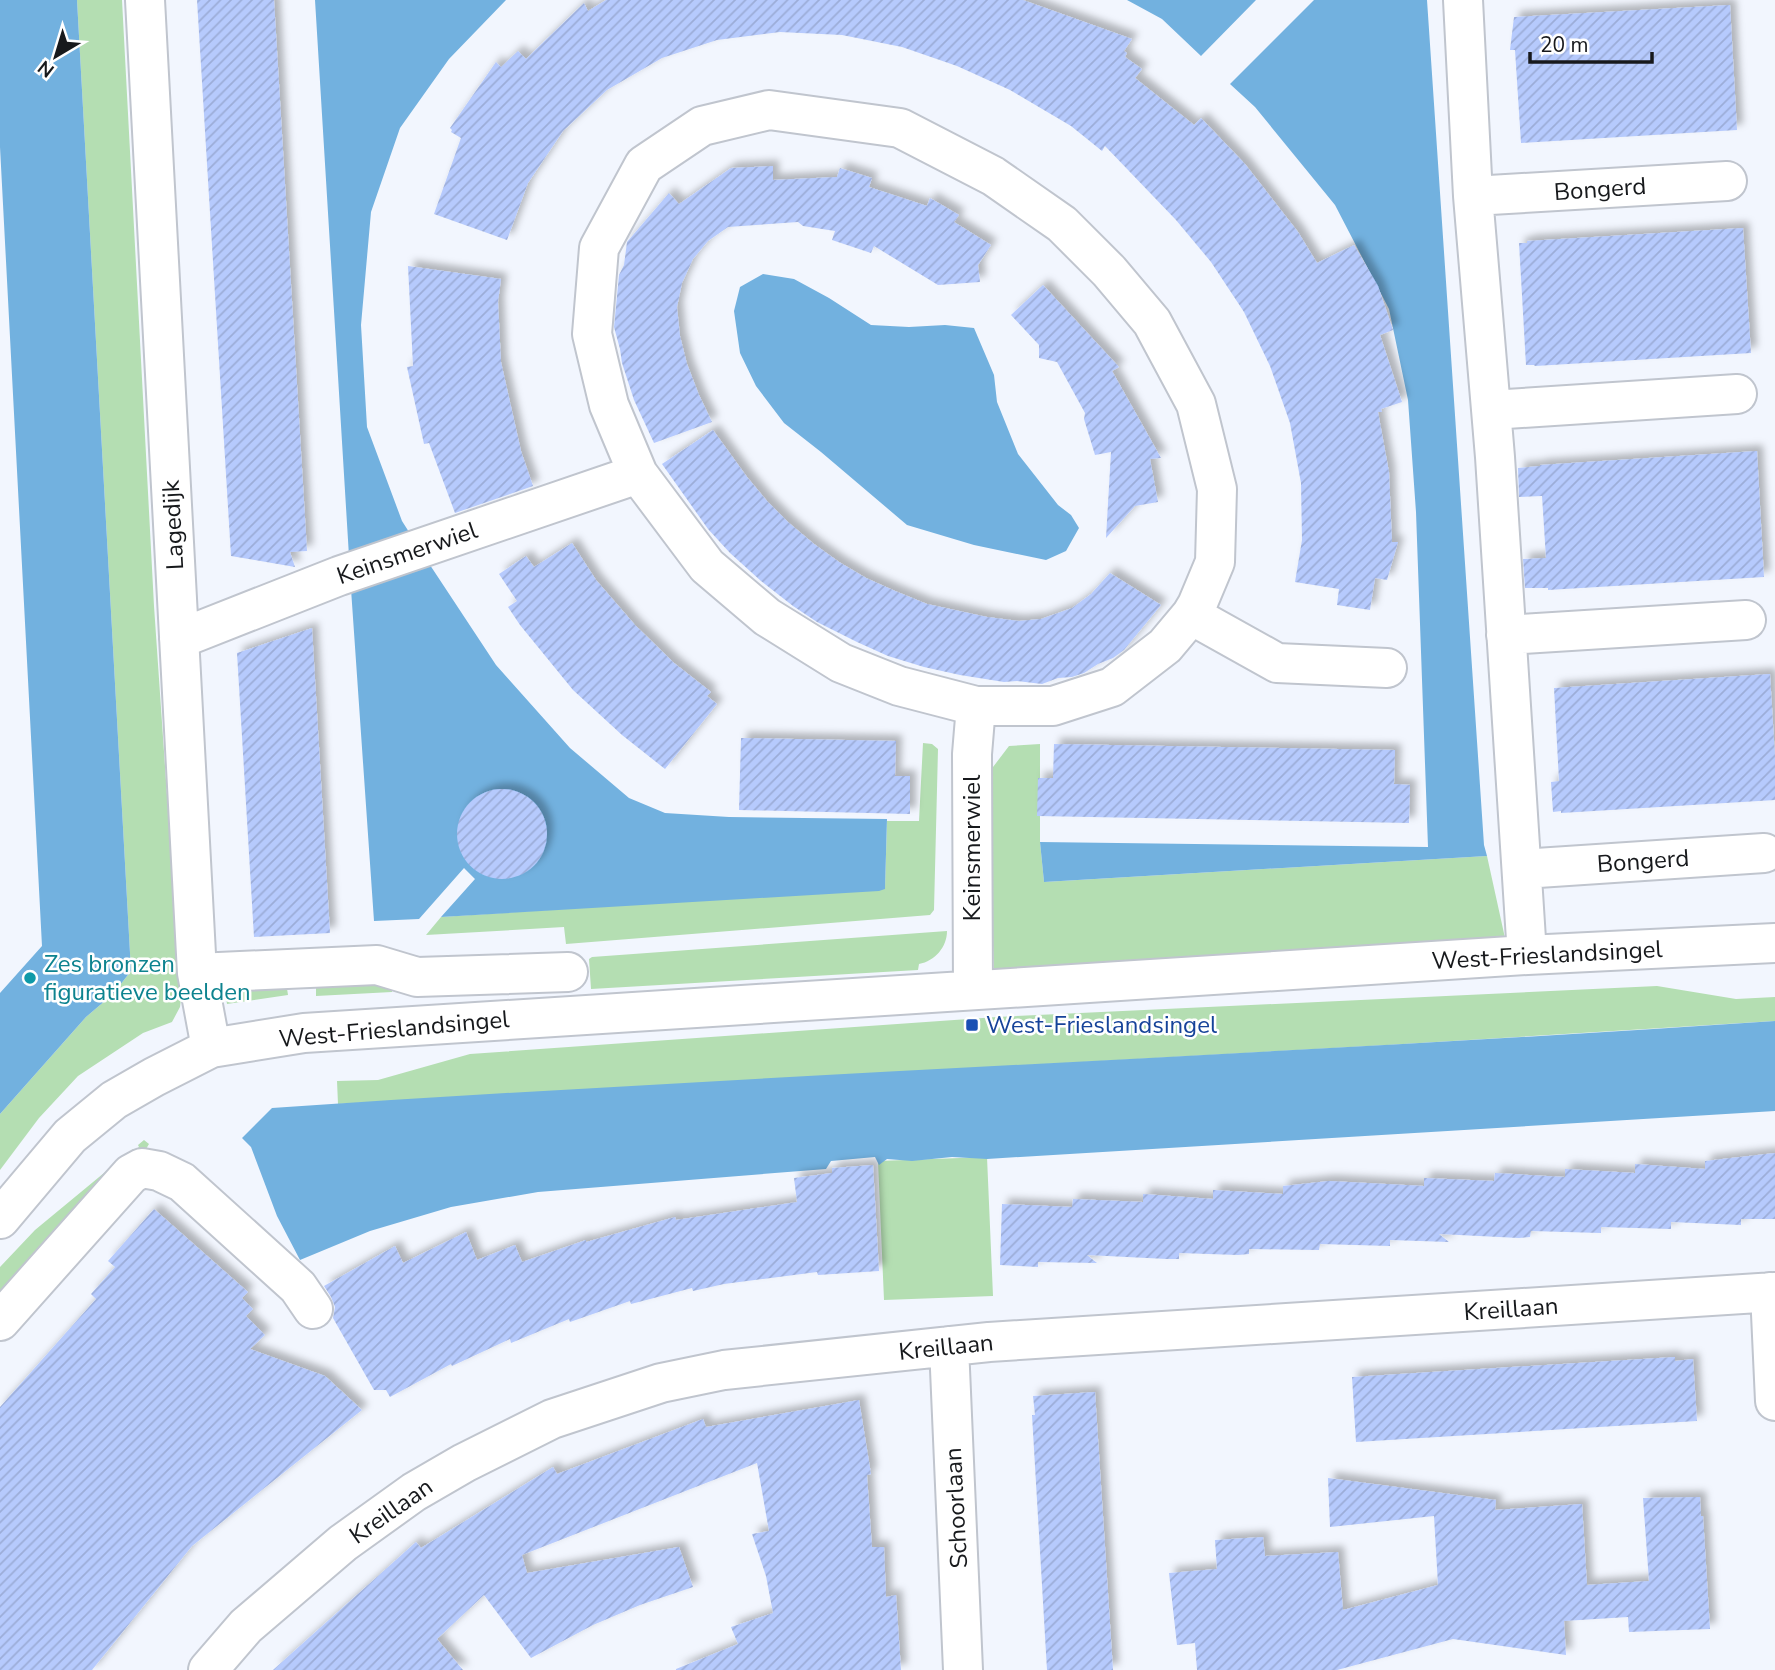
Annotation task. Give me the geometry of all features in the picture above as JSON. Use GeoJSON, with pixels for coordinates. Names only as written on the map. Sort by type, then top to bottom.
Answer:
{"type":"FeatureCollection","features":[{"type":"Feature","properties":{"kind":"street","name":"Lagedijk"},"geometry":{"type":"LineString","coordinates":[[145,0],[197,973],[211,1048]]}},
{"type":"Feature","properties":{"kind":"street"},"geometry":{"type":"LineString","coordinates":[[1464,0],[1473,197],[1491,410],[1527,955]]}},
{"type":"Feature","properties":{"kind":"street"},"geometry":{"type":"LineString","coordinates":[[769,110],[900,128],[993,176],[1062,224],[1109,271],[1152,322],[1196,404],[1217,489],[1215,562],[1191,615],[1165,646],[1112,687],[1053,706],[976,706],[899,686],[841,663],[767,617],[707,566],[638,474],[609,405],[592,334],[599,248],[644,165],[702,126],[769,110]]}},
{"type":"Feature","properties":{"kind":"street","name":"Bongerd"},"geometry":{"type":"LineString","coordinates":[[1473,197],[1727,181]]}},
{"type":"Feature","properties":{"kind":"street"},"geometry":{"type":"LineString","coordinates":[[1491,410],[1737,394]]}},
{"type":"Feature","properties":{"kind":"street","name":"Keinsmerwiel"},"geometry":{"type":"LineString","coordinates":[[179,639],[339,576],[638,474]]}},
{"type":"Feature","properties":{"kind":"street"},"geometry":{"type":"LineString","coordinates":[[1191,615],[1277,663],[1387,668]]}},
{"type":"Feature","properties":{"kind":"street"},"geometry":{"type":"LineString","coordinates":[[1506,635],[1746,620]]}},
{"type":"Feature","properties":{"kind":"street","name":"Keinsmerwiel"},"geometry":{"type":"LineString","coordinates":[[973,990],[972,754],[976,706]]}},
{"type":"Feature","properties":{"kind":"street","name":"Bongerd"},"geometry":{"type":"LineString","coordinates":[[1522,869],[1764,853]]}},
{"type":"Feature","properties":{"kind":"street","name":"West-Frieslandsingel"},"geometry":{"type":"LineString","coordinates":[[0,1219],[70,1136],[114,1100],[211,1048],[304,1032],[1527,955],[1775,943]]}},
{"type":"Feature","properties":{"kind":"street"},"geometry":{"type":"LineString","coordinates":[[197,973],[377,965],[417,976],[568,972]]}},
{"type":"Feature","properties":{"kind":"street"},"geometry":{"type":"LineString","coordinates":[[0,1321],[131,1174],[142,1168],[159,1171],[183,1182],[298,1287],[313,1309]]}},
{"type":"Feature","properties":{"kind":"street"},"geometry":{"type":"LineString","coordinates":[[1773,1292],[1775,1401]]}},
{"type":"Feature","properties":{"kind":"street","name":"Kreillaan"},"geometry":{"type":"LineString","coordinates":[[208,1670],[246,1626],[343,1543],[414,1492],[464,1463],[552,1419],[661,1383],[724,1370],[948,1346],[1773,1292]]}},
{"type":"Feature","properties":{"kind":"street","name":"Schoorlaan"},"geometry":{"type":"LineString","coordinates":[[948,1346],[963,1670]]}},
{"type":"Feature","properties":{"kind":"green space"},"geometry":{"type":"Polygon","coordinates":[[[77,0],[122,0],[154,606],[181,999],[172,1022],[143,1033],[78,1076],[39,1118],[0,1170],[0,1114],[86,1017],[113,994],[131,971],[77,0]]]}},
{"type":"Feature","properties":{"kind":"green space"},"geometry":{"type":"Polygon","coordinates":[[[923,743],[932,744],[938,749],[934,910],[930,915],[566,944],[564,927],[426,935],[441,917],[885,888],[887,821],[919,821],[923,743]]]}},
{"type":"Feature","properties":{"kind":"green space"},"geometry":{"type":"Polygon","coordinates":[[[1040,744],[1040,842],[1044,882],[1487,856],[1505,938],[994,969],[987,800],[993,767],[1009,746],[1040,744]]]}},
{"type":"Feature","properties":{"kind":"green space"},"geometry":{"type":"Polygon","coordinates":[[[947,931],[939,952],[930,960],[919,964],[918,970],[591,989],[589,959],[592,957],[947,931]]]}},
{"type":"Feature","properties":{"kind":"green space"},"geometry":{"type":"Polygon","coordinates":[[[379,976],[392,987],[392,992],[316,996],[316,982],[379,976]]]}},
{"type":"Feature","properties":{"kind":"green space"},"geometry":{"type":"Polygon","coordinates":[[[286,982],[288,995],[227,1004],[225,991],[286,982]]]}},
{"type":"Feature","properties":{"kind":"green space"},"geometry":{"type":"Polygon","coordinates":[[[1657,986],[1736,999],[1775,997],[1775,1021],[338,1104],[337,1081],[378,1080],[470,1054],[997,1017],[1657,986]]]}},
{"type":"Feature","properties":{"kind":"green space"},"geometry":{"type":"Polygon","coordinates":[[[144,1140],[149,1144],[146,1149],[138,1151],[0,1302],[0,1267],[35,1230],[133,1149],[139,1147],[144,1140]]]}},
{"type":"Feature","properties":{"kind":"green space"},"geometry":{"type":"Polygon","coordinates":[[[987,1157],[993,1296],[884,1300],[878,1161],[987,1157]]]}},
{"type":"Feature","properties":{"kind":"water"},"geometry":{"type":"Polygon","coordinates":[[[0,0],[77,0],[131,971],[113,994],[86,1017],[0,1114],[0,993],[42,946],[0,147],[0,0]]]}},
{"type":"Feature","properties":{"kind":"water"},"geometry":{"type":"Polygon","coordinates":[[[315,0],[506,0],[449,59],[400,128],[371,212],[361,325],[367,427],[402,521],[428,562],[496,665],[570,748],[629,798],[665,813],[729,817],[887,819],[885,889],[441,917],[475,879],[464,868],[419,919],[374,921],[315,0]]]}},
{"type":"Feature","properties":{"kind":"water"},"geometry":{"type":"Polygon","coordinates":[[[1127,0],[1256,0],[1201,56],[1162,19],[1127,0]]]}},
{"type":"Feature","properties":{"kind":"water"},"geometry":{"type":"Polygon","coordinates":[[[1314,0],[1427,0],[1484,845],[1487,856],[1044,882],[1040,842],[1428,847],[1416,512],[1408,400],[1389,309],[1335,205],[1255,107],[1230,84],[1314,0]]]}},
{"type":"Feature","properties":{"kind":"water"},"geometry":{"type":"Polygon","coordinates":[[[763,274],[794,279],[871,325],[945,325],[974,328],[994,375],[997,402],[1018,454],[1079,528],[1066,551],[1046,560],[974,545],[907,525],[784,423],[756,386],[740,353],[734,311],[740,287],[763,274]]]}},
{"type":"Feature","properties":{"kind":"water"},"geometry":{"type":"Polygon","coordinates":[[[1775,1021],[1775,1111],[987,1159],[887,1159],[879,1165],[875,1157],[831,1161],[826,1169],[538,1192],[451,1207],[370,1231],[300,1260],[277,1216],[251,1147],[242,1138],[272,1108],[1775,1021]]]}},
{"type":"Feature","properties":{"kind":"building"},"geometry":{"type":"Polygon","coordinates":[[[197,0],[274,0],[307,551],[290,552],[295,567],[231,556],[197,0]]]}},
{"type":"Feature","properties":{"kind":"building"},"geometry":{"type":"Polygon","coordinates":[[[606,0],[1023,0],[1132,39],[1124,51],[1127,53],[1125,57],[1142,69],[1135,78],[1194,125],[1201,118],[1245,164],[1298,232],[1317,263],[1354,245],[1378,286],[1393,330],[1380,335],[1402,402],[1378,412],[1389,472],[1392,542],[1398,542],[1387,580],[1375,578],[1370,610],[1337,605],[1339,589],[1295,582],[1302,540],[1301,483],[1290,423],[1270,366],[1244,312],[1211,262],[1176,220],[1105,146],[1102,151],[1071,126],[1010,90],[957,66],[902,47],[842,35],[780,32],[717,40],[662,58],[607,90],[563,131],[528,183],[507,240],[434,214],[461,138],[451,132],[450,128],[496,62],[501,67],[518,51],[526,59],[584,3],[588,11],[606,0]]]}},
{"type":"Feature","properties":{"kind":"building"},"geometry":{"type":"Polygon","coordinates":[[[1730,5],[1737,130],[1521,143],[1515,50],[1510,50],[1514,17],[1730,5]]]}},
{"type":"Feature","properties":{"kind":"building"},"geometry":{"type":"Polygon","coordinates":[[[773,166],[773,180],[837,177],[840,168],[872,178],[869,187],[927,206],[930,198],[959,215],[954,222],[991,245],[978,265],[980,282],[938,285],[874,246],[871,253],[832,240],[835,231],[803,226],[798,222],[728,227],[708,241],[693,259],[682,283],[677,307],[687,364],[712,422],[654,443],[634,400],[614,327],[619,275],[624,265],[627,242],[669,193],[679,204],[731,168],[773,166]]]}},
{"type":"Feature","properties":{"kind":"building"},"geometry":{"type":"Polygon","coordinates":[[[1743,228],[1751,353],[1526,365],[1519,243],[1743,228]]]}},
{"type":"Feature","properties":{"kind":"building"},"geometry":{"type":"Polygon","coordinates":[[[408,266],[501,279],[498,302],[501,362],[521,451],[533,486],[455,513],[429,443],[424,444],[407,367],[413,366],[408,266]]]}},
{"type":"Feature","properties":{"kind":"building"},"geometry":{"type":"Polygon","coordinates":[[[1043,285],[1119,367],[1112,371],[1161,458],[1150,459],[1158,502],[1135,506],[1106,538],[1111,452],[1095,455],[1084,419],[1085,413],[1057,362],[1039,358],[1039,345],[1011,315],[1043,285]]]}},
{"type":"Feature","properties":{"kind":"building"},"geometry":{"type":"Polygon","coordinates":[[[713,430],[767,501],[814,544],[866,578],[927,604],[987,617],[1019,621],[1041,619],[1072,608],[1091,594],[1110,573],[1161,605],[1124,650],[1113,658],[1084,673],[1042,684],[1004,682],[960,675],[888,656],[817,622],[793,606],[730,553],[708,529],[662,464],[713,430]]]}},
{"type":"Feature","properties":{"kind":"building"},"geometry":{"type":"Polygon","coordinates":[[[1757,451],[1764,577],[1548,590],[1525,588],[1523,559],[1546,558],[1542,496],[1519,497],[1518,468],[1757,451]]]}},
{"type":"Feature","properties":{"kind":"building"},"geometry":{"type":"Polygon","coordinates":[[[572,543],[596,580],[635,625],[674,663],[711,692],[707,696],[717,704],[665,769],[622,735],[573,690],[508,607],[517,601],[499,574],[526,556],[534,567],[572,543]]]}},
{"type":"Feature","properties":{"kind":"building"},"geometry":{"type":"Polygon","coordinates":[[[312,628],[330,933],[254,937],[237,653],[312,628]]]}},
{"type":"Feature","properties":{"kind":"building"},"geometry":{"type":"Polygon","coordinates":[[[1770,674],[1775,800],[1553,812],[1551,782],[1559,781],[1554,688],[1770,674]]]}},
{"type":"Feature","properties":{"kind":"building"},"geometry":{"type":"Polygon","coordinates":[[[741,738],[896,741],[895,776],[910,776],[910,814],[739,810],[741,738]]]}},
{"type":"Feature","properties":{"kind":"building"},"geometry":{"type":"Polygon","coordinates":[[[1054,744],[1395,750],[1394,784],[1410,785],[1409,823],[1037,816],[1038,778],[1053,778],[1054,744]]]}},
{"type":"Feature","properties":{"kind":"building"},"geometry":{"type":"Polygon","coordinates":[[[502,789],[519,793],[534,802],[543,817],[547,834],[543,851],[534,866],[519,875],[502,879],[485,875],[470,866],[461,851],[457,834],[461,817],[470,802],[485,793],[502,789]]]}},
{"type":"Feature","properties":{"kind":"building"},"geometry":{"type":"Polygon","coordinates":[[[1775,1153],[1775,1219],[1741,1219],[1741,1225],[1671,1222],[1671,1229],[1601,1227],[1601,1233],[1531,1231],[1530,1237],[1519,1238],[1439,1234],[1449,1242],[1390,1240],[1390,1246],[1320,1244],[1319,1250],[1249,1249],[1249,1254],[1238,1255],[1179,1253],[1179,1259],[1087,1255],[1097,1263],[1038,1262],[1038,1267],[1000,1265],[1002,1204],[1072,1207],[1073,1199],[1143,1202],[1143,1194],[1213,1199],[1213,1190],[1283,1194],[1283,1186],[1329,1181],[1424,1186],[1424,1178],[1494,1181],[1495,1173],[1565,1177],[1565,1169],[1635,1173],[1635,1164],[1705,1169],[1705,1161],[1775,1153]]]}},
{"type":"Feature","properties":{"kind":"building"},"geometry":{"type":"Polygon","coordinates":[[[873,1165],[879,1271],[818,1275],[817,1272],[724,1284],[693,1291],[692,1288],[631,1304],[630,1301],[570,1322],[569,1319],[511,1343],[510,1339],[452,1366],[451,1364],[390,1397],[386,1390],[374,1390],[333,1318],[335,1307],[324,1286],[395,1246],[403,1263],[466,1232],[477,1260],[515,1245],[522,1262],[586,1240],[675,1217],[676,1220],[797,1202],[794,1178],[832,1173],[832,1168],[873,1165]]]}},
{"type":"Feature","properties":{"kind":"building"},"geometry":{"type":"Polygon","coordinates":[[[154,1209],[248,1292],[242,1298],[253,1309],[246,1316],[265,1335],[250,1349],[325,1376],[362,1410],[192,1546],[92,1670],[0,1670],[0,1407],[96,1299],[91,1294],[115,1267],[108,1261],[154,1209]]]}},
{"type":"Feature","properties":{"kind":"building"},"geometry":{"type":"Polygon","coordinates":[[[1675,1357],[1675,1361],[1693,1359],[1697,1421],[1356,1442],[1352,1377],[1675,1357]]]}},
{"type":"Feature","properties":{"kind":"building"},"geometry":{"type":"Polygon","coordinates":[[[1095,1392],[1113,1670],[1047,1670],[1033,1396],[1095,1392]]]}},
{"type":"Feature","properties":{"kind":"building"},"geometry":{"type":"Polygon","coordinates":[[[859,1400],[871,1474],[867,1475],[872,1547],[884,1547],[886,1597],[896,1595],[901,1670],[676,1670],[738,1644],[731,1627],[773,1613],[766,1576],[752,1534],[769,1531],[757,1463],[522,1555],[527,1573],[679,1547],[693,1587],[593,1625],[531,1658],[484,1595],[437,1639],[463,1670],[273,1670],[416,1542],[421,1548],[553,1467],[557,1474],[703,1419],[706,1427],[859,1400]]]}},
{"type":"Feature","properties":{"kind":"building"},"geometry":{"type":"Polygon","coordinates":[[[1328,1478],[1496,1500],[1495,1510],[1582,1504],[1587,1585],[1649,1581],[1643,1498],[1700,1497],[1710,1629],[1629,1632],[1628,1617],[1564,1621],[1566,1655],[1453,1639],[1337,1670],[1197,1670],[1195,1643],[1177,1645],[1169,1573],[1217,1569],[1215,1540],[1263,1537],[1265,1556],[1338,1552],[1343,1610],[1438,1585],[1434,1516],[1330,1527],[1328,1478]]]}},
{"type":"Feature","properties":{"kind":"place","name":"Zes bronzen figuratieve beelden"},"geometry":{"type":"Point","coordinates":[30,978]}},
{"type":"Feature","properties":{"kind":"place","name":"West-Frieslandsingel"},"geometry":{"type":"Point","coordinates":[972,1025]}}]}
